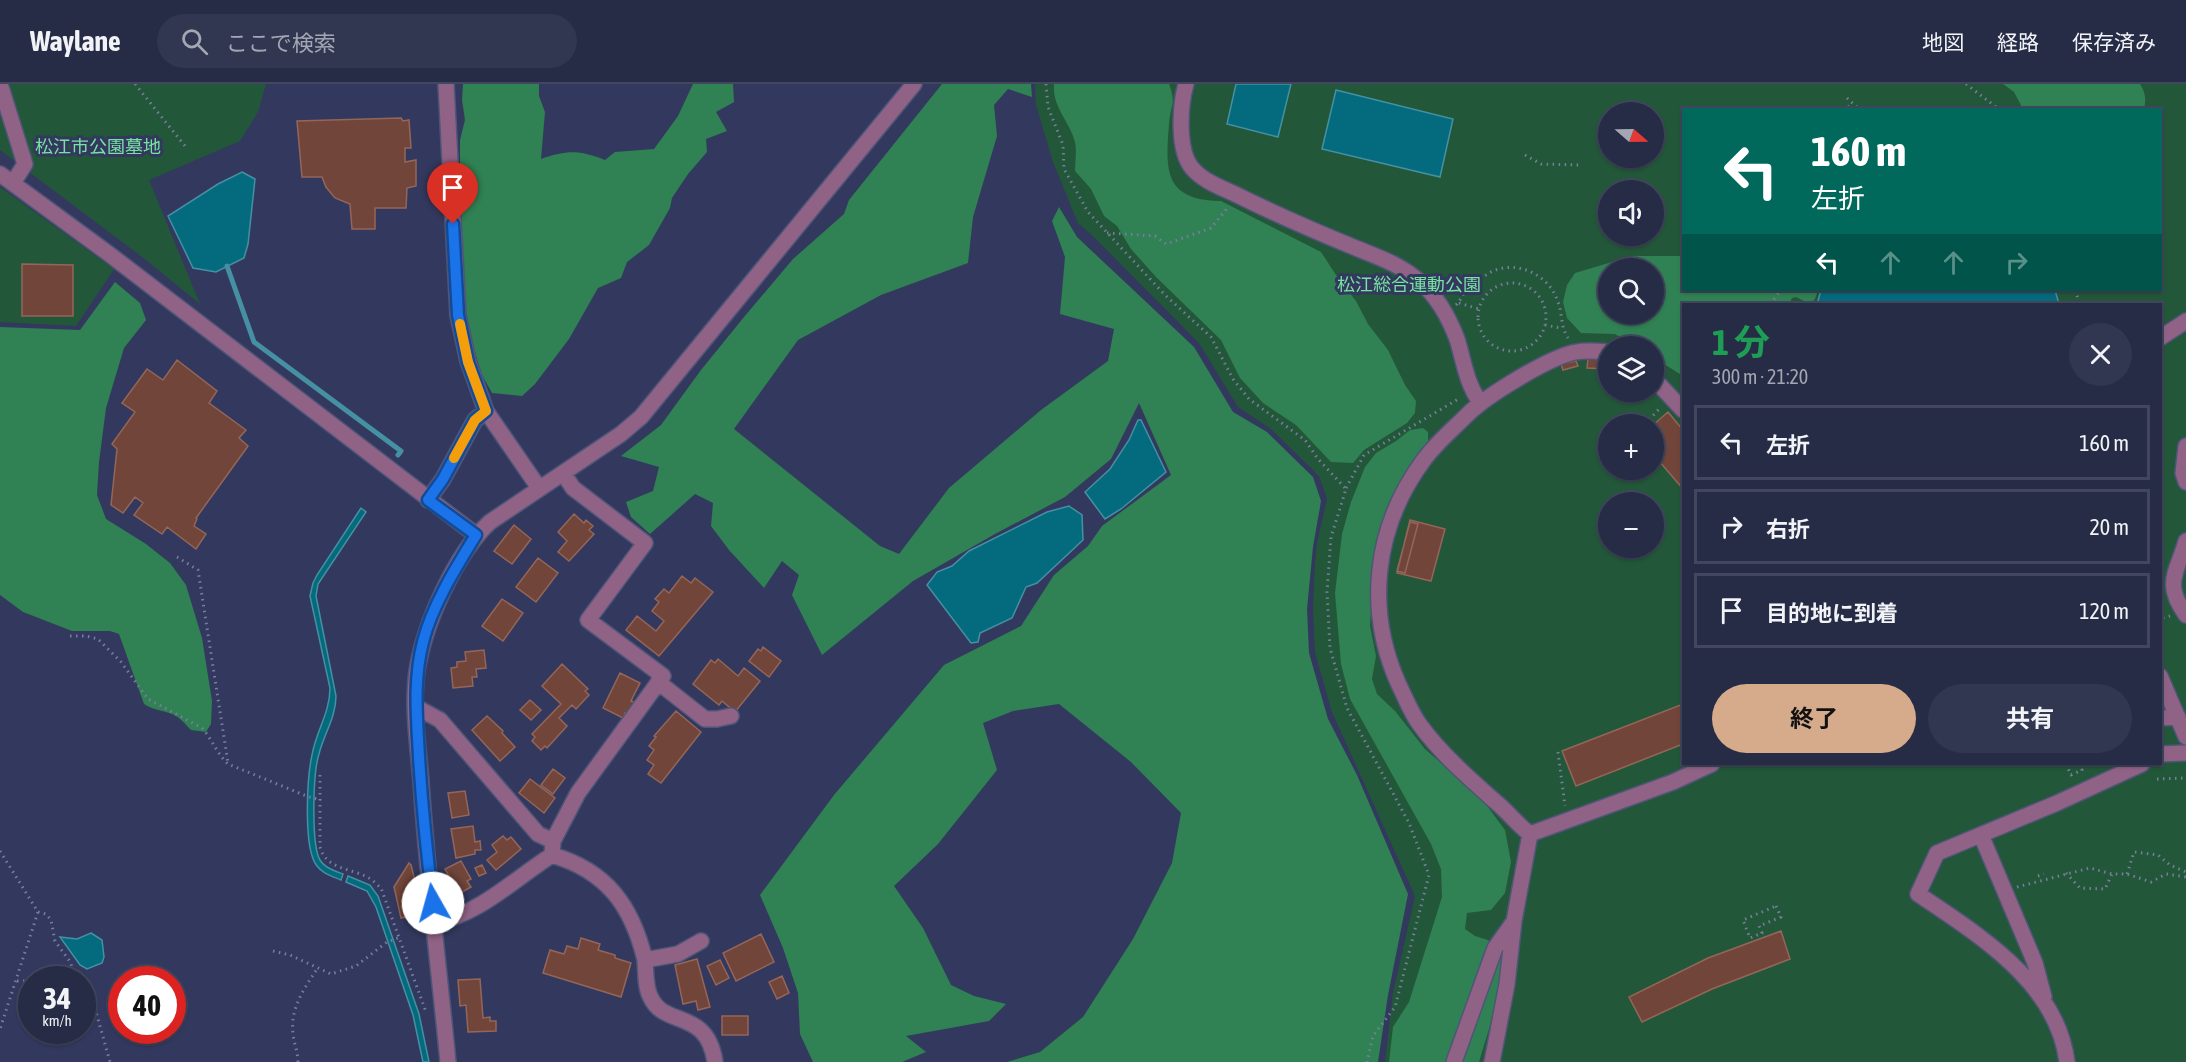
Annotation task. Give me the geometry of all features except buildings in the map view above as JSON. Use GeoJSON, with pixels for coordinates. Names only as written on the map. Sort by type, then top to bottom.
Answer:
{"type":"FeatureCollection","features":[{"type":"Feature","properties":{"kind":"street"},"geometry":{"type":"LineString","coordinates":[[0,84],[25,164],[13,183]]}},
{"type":"Feature","properties":{"kind":"street"},"geometry":{"type":"LineString","coordinates":[[446,84],[458,315],[468,362],[486,411],[539,488]]}},
{"type":"Feature","properties":{"kind":"street"},"geometry":{"type":"LineString","coordinates":[[448,1062],[423,824],[416,706],[417,673],[423,641],[459,562],[476,535],[490,522],[621,434],[641,417],[914,84]]}},
{"type":"Feature","properties":{"kind":"street"},"geometry":{"type":"LineString","coordinates":[[1186,84],[1183,97],[1183,144],[1192,168],[1203,178],[1270,211],[1407,272],[1428,289],[1444,312],[1457,340],[1476,397]]}},
{"type":"Feature","properties":{"kind":"street"},"geometry":{"type":"LineString","coordinates":[[0,174],[476,535]]}},
{"type":"Feature","properties":{"kind":"street"},"geometry":{"type":"LineString","coordinates":[[2162,337],[2186,321]]}},
{"type":"Feature","properties":{"kind":"street"},"geometry":{"type":"LineString","coordinates":[[1530,834],[1459,769],[1420,725],[1391,667],[1378,610],[1378,576],[1384,542],[1394,513],[1407,487],[1423,461],[1476,397],[1552,360],[1576,352],[1598,352]]}},
{"type":"Feature","properties":{"kind":"street"},"geometry":{"type":"LineString","coordinates":[[1664,389],[1682,409]]}},
{"type":"Feature","properties":{"kind":"street"},"geometry":{"type":"LineString","coordinates":[[428,500],[443,479],[475,420],[486,411]]}},
{"type":"Feature","properties":{"kind":"street"},"geometry":{"type":"LineString","coordinates":[[2186,446],[2183,473],[2186,482]]}},
{"type":"Feature","properties":{"kind":"street"},"geometry":{"type":"LineString","coordinates":[[435,923],[450,920],[496,896],[552,848],[562,819],[578,793],[663,676],[588,620],[645,543],[573,488],[563,473]]}},
{"type":"Feature","properties":{"kind":"street"},"geometry":{"type":"LineString","coordinates":[[2186,540],[2174,573],[2173,594],[2186,615]]}},
{"type":"Feature","properties":{"kind":"street"},"geometry":{"type":"LineString","coordinates":[[2162,681],[2186,737]]}},
{"type":"Feature","properties":{"kind":"street"},"geometry":{"type":"LineString","coordinates":[[658,682],[705,718],[717,719],[731,716]]}},
{"type":"Feature","properties":{"kind":"street"},"geometry":{"type":"LineString","coordinates":[[416,706],[440,720],[552,848],[587,870],[615,893],[630,915],[645,960],[650,998],[662,1010],[703,1031],[710,1044],[715,1062]]}},
{"type":"Feature","properties":{"kind":"street"},"geometry":{"type":"LineString","coordinates":[[2162,718],[2178,717]]}},
{"type":"Feature","properties":{"kind":"street"},"geometry":{"type":"LineString","coordinates":[[2162,754],[2186,753]]}},
{"type":"Feature","properties":{"kind":"street"},"geometry":{"type":"LineString","coordinates":[[1530,834],[1673,782],[1710,765]]}},
{"type":"Feature","properties":{"kind":"street"},"geometry":{"type":"LineString","coordinates":[[2049,1013],[2024,975],[2000,953],[1918,894],[1937,853],[2140,765]]}},
{"type":"Feature","properties":{"kind":"street"},"geometry":{"type":"LineString","coordinates":[[1492,1062],[1507,984],[1514,921],[1530,834]]}},
{"type":"Feature","properties":{"kind":"street"},"geometry":{"type":"LineString","coordinates":[[1981,835],[2035,963],[2049,1013],[2066,1051],[2067,1062]]}},
{"type":"Feature","properties":{"kind":"street"},"geometry":{"type":"LineString","coordinates":[[1454,1062],[1495,948],[1514,921]]}},
{"type":"Feature","properties":{"kind":"street"},"geometry":{"type":"LineString","coordinates":[[645,960],[678,954],[701,941]]}},
{"type":"Feature","properties":{"kind":"path"},"geometry":{"type":"LineString","coordinates":[[135,84],[185,146]]}},
{"type":"Feature","properties":{"kind":"path"},"geometry":{"type":"LineString","coordinates":[[1046,84],[1048,108],[1063,146],[1064,169],[1088,212],[1165,295],[1211,336],[1233,380],[1249,399],[1305,440],[1318,459],[1346,489]]}},
{"type":"Feature","properties":{"kind":"path"},"geometry":{"type":"LineString","coordinates":[[1966,84],[1997,108]]}},
{"type":"Feature","properties":{"kind":"path"},"geometry":{"type":"LineString","coordinates":[[1847,98],[1858,108]]}},
{"type":"Feature","properties":{"kind":"path"},"geometry":{"type":"LineString","coordinates":[[1847,108],[1854,104]]}},
{"type":"Feature","properties":{"kind":"path"},"geometry":{"type":"LineString","coordinates":[[1525,155],[1541,164],[1580,165]]}},
{"type":"Feature","properties":{"kind":"path"},"geometry":{"type":"LineString","coordinates":[[1107,232],[1155,236],[1166,244],[1211,228],[1232,204]]}},
{"type":"Feature","properties":{"kind":"path"},"geometry":{"type":"LineString","coordinates":[[1444,312],[1459,303],[1465,293],[1488,273],[1501,268],[1517,267],[1535,274],[1554,292],[1558,302],[1561,328],[1576,352]]}},
{"type":"Feature","properties":{"kind":"path"},"geometry":{"type":"LineString","coordinates":[[1511,283],[1520,284],[1536,292],[1541,299],[1545,307],[1545,325],[1541,335],[1526,349],[1505,350],[1495,346],[1481,330],[1479,309],[1488,294],[1495,288],[1511,283]]}},
{"type":"Feature","properties":{"kind":"path"},"geometry":{"type":"LineString","coordinates":[[1771,303],[1780,291]]}},
{"type":"Feature","properties":{"kind":"path"},"geometry":{"type":"LineString","coordinates":[[1459,303],[1479,309]]}},
{"type":"Feature","properties":{"kind":"path"},"geometry":{"type":"LineString","coordinates":[[1545,325],[1561,328]]}},
{"type":"Feature","properties":{"kind":"path"},"geometry":{"type":"LineString","coordinates":[[1654,414],[1670,395]]}},
{"type":"Feature","properties":{"kind":"path"},"geometry":{"type":"LineString","coordinates":[[1367,1062],[1374,1036],[1395,1007],[1429,875],[1409,823],[1347,708],[1330,648],[1327,592],[1331,537],[1346,489],[1364,455],[1476,397]]}},
{"type":"Feature","properties":{"kind":"path"},"geometry":{"type":"LineString","coordinates":[[177,557],[198,570],[228,764]]}},
{"type":"Feature","properties":{"kind":"path"},"geometry":{"type":"LineString","coordinates":[[70,636],[98,639],[121,662],[148,699],[202,728],[222,759],[228,764],[319,800]]}},
{"type":"Feature","properties":{"kind":"path"},"geometry":{"type":"LineString","coordinates":[[1558,752],[1567,821]]}},
{"type":"Feature","properties":{"kind":"path"},"geometry":{"type":"LineString","coordinates":[[2066,765],[2071,775],[2082,770],[2080,765]]}},
{"type":"Feature","properties":{"kind":"path"},"geometry":{"type":"LineString","coordinates":[[320,775],[320,848],[322,855],[330,863],[370,878],[381,888],[397,938],[427,1014],[435,1023],[444,1024]]}},
{"type":"Feature","properties":{"kind":"path"},"geometry":{"type":"LineString","coordinates":[[2157,779],[2186,778]]}},
{"type":"Feature","properties":{"kind":"path"},"geometry":{"type":"LineString","coordinates":[[0,851],[38,912],[48,916],[51,920],[55,941],[71,966]]}},
{"type":"Feature","properties":{"kind":"path"},"geometry":{"type":"LineString","coordinates":[[2127,874],[2134,852],[2158,855],[2170,865],[2186,872]]}},
{"type":"Feature","properties":{"kind":"path"},"geometry":{"type":"LineString","coordinates":[[2004,890],[2090,868],[2112,874],[2127,874],[2151,882],[2166,874],[2186,877]]}},
{"type":"Feature","properties":{"kind":"path"},"geometry":{"type":"LineString","coordinates":[[2066,873],[2080,888],[2105,889],[2112,874]]}},
{"type":"Feature","properties":{"kind":"path"},"geometry":{"type":"LineString","coordinates":[[2038,876],[2044,874]]}},
{"type":"Feature","properties":{"kind":"path"},"geometry":{"type":"LineString","coordinates":[[1776,906],[1781,917],[1759,926],[1762,933],[1750,938],[1743,920],[1776,906]]}},
{"type":"Feature","properties":{"kind":"path"},"geometry":{"type":"LineString","coordinates":[[0,1029],[38,912]]}},
{"type":"Feature","properties":{"kind":"path"},"geometry":{"type":"LineString","coordinates":[[273,951],[290,955],[331,974],[356,966],[387,942],[397,938]]}},
{"type":"Feature","properties":{"kind":"path"},"geometry":{"type":"LineString","coordinates":[[298,1062],[298,1052],[293,1036],[294,1016],[299,997],[317,969]]}},
{"type":"Feature","properties":{"kind":"path"},"geometry":{"type":"LineString","coordinates":[[96,1012],[110,1062]]}},
{"type":"Feature","properties":{"kind":"green space","name":"松江市公園墓地"},"geometry":{"type":"Polygon","coordinates":[[[0,84],[266,84],[258,112],[240,141],[149,180],[200,304],[146,260],[0,150],[0,84]]]}},
{"type":"Feature","properties":{"kind":"green space","name":"松江総合運動公園"},"geometry":{"type":"Polygon","coordinates":[[[1035,84],[2186,84],[2186,1062],[1385,1062],[1393,993],[1415,896],[1332,712],[1315,653],[1313,608],[1315,563],[1327,499],[1319,476],[1271,429],[1238,407],[1199,343],[1078,223],[1053,162],[1036,105],[1035,84]]]}},
{"type":"Feature","properties":{"kind":"green space","name":"松江市公園墓地"},"geometry":{"type":"Polygon","coordinates":[[[0,187],[114,269],[76,326],[0,322],[0,187]]]}},
{"type":"Feature","properties":{"kind":"shaded area"},"geometry":{"type":"Polygon","coordinates":[[[463,84],[539,84],[539,96],[545,112],[541,159],[573,152],[605,160],[615,152],[654,149],[678,116],[693,84],[733,84],[734,102],[716,112],[727,131],[706,139],[707,152],[672,198],[670,208],[649,245],[627,262],[621,278],[598,288],[569,339],[535,384],[522,396],[492,393],[482,375],[462,311],[464,279],[460,140],[465,120],[462,100],[463,84]]]}},
{"type":"Feature","properties":{"kind":"shaded area"},"geometry":{"type":"Polygon","coordinates":[[[942,84],[1031,84],[1032,97],[1008,89],[994,105],[997,136],[973,217],[968,263],[881,295],[798,340],[734,429],[880,546],[899,554],[949,488],[1041,410],[1108,361],[1114,329],[1060,314],[1065,257],[1052,221],[1059,207],[1077,237],[1194,347],[1233,412],[1267,432],[1313,477],[1321,501],[1313,547],[1307,609],[1309,653],[1328,719],[1357,775],[1408,894],[1388,995],[1378,1062],[1007,1062],[1040,1052],[1083,1017],[1133,939],[1172,863],[1181,813],[1131,762],[1059,704],[1013,711],[983,723],[997,770],[938,844],[894,886],[923,928],[951,985],[974,996],[1006,1004],[989,1021],[906,1036],[926,1052],[902,1062],[813,1062],[800,1034],[798,993],[783,948],[760,895],[834,795],[944,665],[1021,626],[1054,575],[1088,546],[1102,526],[1171,475],[1139,403],[1111,459],[1065,497],[913,581],[822,655],[792,595],[799,575],[782,561],[764,588],[729,550],[711,526],[713,503],[695,494],[650,534],[631,517],[626,502],[653,491],[659,467],[621,456],[661,425],[701,370],[793,259],[844,214],[849,200],[942,84]]]}},
{"type":"Feature","properties":{"kind":"shaded area"},"geometry":{"type":"Polygon","coordinates":[[[1054,84],[1169,84],[1173,101],[1168,142],[1169,169],[1172,180],[1179,189],[1189,195],[1221,201],[1321,252],[1356,301],[1368,324],[1388,350],[1405,385],[1416,401],[1415,413],[1407,423],[1364,450],[1353,463],[1331,462],[1296,425],[1263,403],[1240,378],[1221,340],[1156,277],[1131,249],[1117,226],[1104,216],[1091,189],[1075,171],[1075,142],[1058,107],[1054,84]]]}},
{"type":"Feature","properties":{"kind":"shaded area"},"geometry":{"type":"Polygon","coordinates":[[[1236,84],[1291,84],[1278,137],[1227,124],[1236,84]]]}},
{"type":"Feature","properties":{"kind":"shaded area"},"geometry":{"type":"Polygon","coordinates":[[[2003,84],[2140,84],[2145,103],[2144,108],[2022,108],[2014,92],[2003,84]]]}},
{"type":"Feature","properties":{"kind":"shaded area"},"geometry":{"type":"Polygon","coordinates":[[[1336,90],[1453,119],[1440,177],[1322,149],[1336,90]]]}},
{"type":"Feature","properties":{"kind":"shaded area"},"geometry":{"type":"Polygon","coordinates":[[[242,172],[255,179],[248,244],[244,258],[216,272],[193,268],[168,216],[218,184],[242,172]]]}},
{"type":"Feature","properties":{"kind":"shaded area"},"geometry":{"type":"Polygon","coordinates":[[[1632,256],[1682,256],[1682,291],[1818,291],[1811,303],[1796,297],[1792,298],[1790,303],[1682,303],[1682,375],[1664,364],[1664,336],[1581,333],[1567,318],[1563,302],[1567,285],[1575,273],[1598,266],[1598,324],[1664,324],[1664,258],[1625,258],[1632,256]]]}},
{"type":"Feature","properties":{"kind":"shaded area"},"geometry":{"type":"Polygon","coordinates":[[[115,282],[140,303],[146,320],[124,348],[106,408],[97,495],[106,519],[146,544],[170,563],[186,585],[202,638],[212,701],[211,724],[206,732],[191,730],[175,715],[144,704],[119,634],[110,631],[72,631],[23,612],[0,595],[0,327],[80,330],[115,282]]]}},
{"type":"Feature","properties":{"kind":"shaded area"},"geometry":{"type":"Polygon","coordinates":[[[1821,291],[2055,291],[2059,303],[1815,303],[1821,291]]]}},
{"type":"Feature","properties":{"kind":"shaded area"},"geometry":{"type":"Polygon","coordinates":[[[1138,420],[1141,420],[1166,472],[1121,509],[1105,519],[1085,492],[1110,469],[1129,440],[1138,420]]]}},
{"type":"Feature","properties":{"kind":"shaded area"},"geometry":{"type":"Polygon","coordinates":[[[1423,428],[1428,432],[1428,441],[1376,540],[1370,626],[1376,656],[1372,679],[1377,694],[1395,711],[1425,749],[1482,799],[1505,830],[1511,862],[1505,893],[1491,910],[1467,913],[1465,929],[1499,948],[1505,959],[1492,1019],[1479,1062],[1389,1062],[1393,1027],[1409,1002],[1442,897],[1441,869],[1431,844],[1350,699],[1341,664],[1335,593],[1342,534],[1351,502],[1365,467],[1376,453],[1410,430],[1423,428]]]}},
{"type":"Feature","properties":{"kind":"shaded area"},"geometry":{"type":"Polygon","coordinates":[[[1069,506],[1082,515],[1083,540],[1037,583],[1026,587],[1012,618],[980,633],[978,642],[971,643],[927,585],[937,572],[952,566],[969,551],[1047,512],[1069,506]]]}},
{"type":"Feature","properties":{"kind":"shaded area"},"geometry":{"type":"Polygon","coordinates":[[[361,508],[366,512],[318,584],[316,596],[336,696],[334,711],[321,747],[315,776],[315,840],[320,860],[327,867],[343,874],[341,880],[317,866],[310,845],[308,829],[310,766],[314,746],[328,706],[330,688],[310,596],[317,575],[361,508]]]}},
{"type":"Feature","properties":{"kind":"shaded area"},"geometry":{"type":"Polygon","coordinates":[[[348,876],[370,885],[378,896],[419,1014],[429,1062],[423,1062],[413,1015],[376,907],[367,891],[346,882],[348,876]]]}},
{"type":"Feature","properties":{"kind":"shaded area"},"geometry":{"type":"Polygon","coordinates":[[[91,933],[102,940],[104,957],[102,963],[94,966],[80,965],[60,937],[77,939],[91,933]]]}},
{"type":"Feature","properties":{"kind":"waterway"},"geometry":{"type":"LineString","coordinates":[[227,266],[254,342],[401,451],[398,455]]}},
{"type":"Feature","properties":{"kind":"slow traffic"},"geometry":{"type":"LineString","coordinates":[[454,458],[475,420],[486,411],[468,362],[460,324]]}},
{"type":"Feature","properties":{"kind":"route"},"geometry":{"type":"LineString","coordinates":[[433,903],[423,824],[416,706],[417,673],[423,641],[439,603],[459,562],[476,535],[428,500],[443,479],[475,420],[486,411],[468,362],[458,315],[453,224]]}}]}
